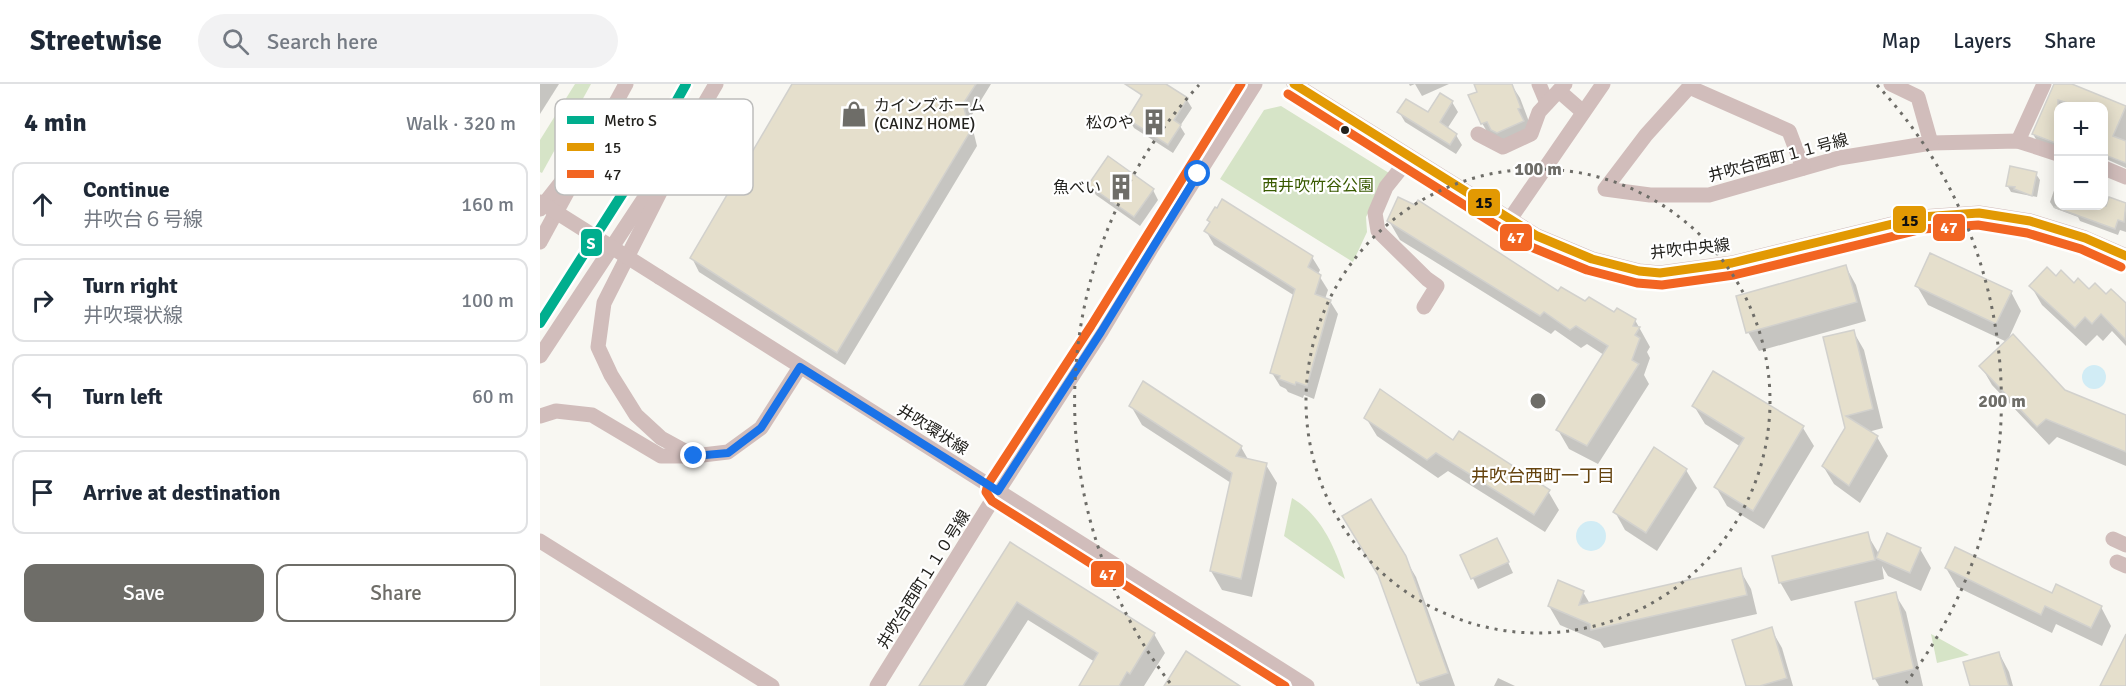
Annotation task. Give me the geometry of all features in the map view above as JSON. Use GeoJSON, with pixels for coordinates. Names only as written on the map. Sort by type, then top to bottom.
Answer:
{"type":"FeatureCollection","features":[{"type":"Feature","properties":{"kind":"street"},"geometry":{"type":"LineString","coordinates":[[608,99],[616,84]]}},
{"type":"Feature","properties":{"kind":"street"},"geometry":{"type":"LineString","coordinates":[[618,99],[626,84]]}},
{"type":"Feature","properties":{"kind":"street"},"geometry":{"type":"LineString","coordinates":[[707,99],[716,84]]}},
{"type":"Feature","properties":{"kind":"street","name":"井吹台西町１１０号線"},"geometry":{"type":"LineString","coordinates":[[877,686],[1255,84]]}},
{"type":"Feature","properties":{"kind":"street","name":"井吹中央線"},"geometry":{"type":"LineString","coordinates":[[1294,84],[1537,236],[1592,260],[1639,270],[1660,273],[1732,263],[1921,217],[1979,213],[2030,221],[2085,238],[2126,256]]}},
{"type":"Feature","properties":{"kind":"street"},"geometry":{"type":"LineString","coordinates":[[1539,84],[1547,103]]}},
{"type":"Feature","properties":{"kind":"street"},"geometry":{"type":"LineString","coordinates":[[1510,219],[1603,84]]}},
{"type":"Feature","properties":{"kind":"street"},"geometry":{"type":"LineString","coordinates":[[1891,84],[1918,97],[1931,143]]}},
{"type":"Feature","properties":{"kind":"street"},"geometry":{"type":"LineString","coordinates":[[2018,141],[2044,84]]}},
{"type":"Feature","properties":{"kind":"street"},"geometry":{"type":"LineString","coordinates":[[1690,85],[1789,131],[1803,168]]}},
{"type":"Feature","properties":{"kind":"street","name":"井吹台西町１１号線"},"geometry":{"type":"LineString","coordinates":[[1690,85],[1646,135],[1605,189],[1650,195],[1709,195],[1839,158],[1931,143],[2018,141],[2054,153]]}},
{"type":"Feature","properties":{"kind":"street"},"geometry":{"type":"LineString","coordinates":[[1478,135],[1503,147],[1532,134],[1539,112],[1562,88],[1583,112]]}},
{"type":"Feature","properties":{"kind":"street"},"geometry":{"type":"LineString","coordinates":[[1410,157],[1386,187],[1375,213],[1378,231],[1437,286],[1424,307]]}},
{"type":"Feature","properties":{"kind":"street"},"geometry":{"type":"LineString","coordinates":[[2108,170],[2126,177]]}},
{"type":"Feature","properties":{"kind":"street"},"geometry":{"type":"LineString","coordinates":[[540,209],[555,190]]}},
{"type":"Feature","properties":{"kind":"street"},"geometry":{"type":"LineString","coordinates":[[540,242],[566,195]]}},
{"type":"Feature","properties":{"kind":"street"},"geometry":{"type":"LineString","coordinates":[[540,356],[646,195]]}},
{"type":"Feature","properties":{"kind":"street"},"geometry":{"type":"LineString","coordinates":[[658,195],[604,303],[598,347],[611,375],[636,415],[661,438],[694,456]]}},
{"type":"Feature","properties":{"kind":"street","name":"井吹環状線"},"geometry":{"type":"LineString","coordinates":[[540,202],[1307,686]]}},
{"type":"Feature","properties":{"kind":"street"},"geometry":{"type":"LineString","coordinates":[[540,416],[556,411],[592,415],[661,456],[728,453],[761,428],[800,367]]}},
{"type":"Feature","properties":{"kind":"street"},"geometry":{"type":"LineString","coordinates":[[540,541],[772,686]]}},
{"type":"Feature","properties":{"kind":"green space"},"geometry":{"type":"Polygon","coordinates":[[[575,84],[591,84],[583,99],[566,99],[575,84]]]}},
{"type":"Feature","properties":{"kind":"green space","name":"西井吹竹谷公園"},"geometry":{"type":"Polygon","coordinates":[[[1281,106],[1389,173],[1366,217],[1367,232],[1353,262],[1220,179],[1264,110],[1281,106]]]}},
{"type":"Feature","properties":{"kind":"green space"},"geometry":{"type":"Polygon","coordinates":[[[555,116],[555,149],[542,173],[540,172],[540,140],[555,116]]]}},
{"type":"Feature","properties":{"kind":"green space"},"geometry":{"type":"Polygon","coordinates":[[[1292,498],[1311,513],[1326,533],[1345,579],[1284,536],[1292,498]]]}},
{"type":"Feature","properties":{"kind":"green space"},"geometry":{"type":"Polygon","coordinates":[[[1931,634],[1969,655],[1937,663],[1931,634]]]}},
{"type":"Feature","properties":{"kind":"water"},"geometry":{"type":"Polygon","coordinates":[[[2094,365],[2102,369],[2106,377],[2102,385],[2094,389],[2086,385],[2082,377],[2086,369],[2094,365]]]}},
{"type":"Feature","properties":{"kind":"water"},"geometry":{"type":"Polygon","coordinates":[[[1591,521],[1597,522],[1605,530],[1605,542],[1597,550],[1591,551],[1585,550],[1577,542],[1576,536],[1577,530],[1585,522],[1591,521]]]}},
{"type":"Feature","properties":{"kind":"building"},"geometry":{"type":"Polygon","coordinates":[[[792,84],[976,84],[963,104],[970,132],[837,353],[690,258],[727,195],[753,195],[753,151],[792,84]]]}},
{"type":"Feature","properties":{"kind":"building"},"geometry":{"type":"Polygon","coordinates":[[[1125,84],[1166,84],[1188,98],[1174,120],[1181,125],[1168,145],[1127,119],[1142,95],[1125,84]]]}},
{"type":"Feature","properties":{"kind":"building"},"geometry":{"type":"Polygon","coordinates":[[[1474,84],[1512,84],[1521,108],[1518,109],[1524,121],[1497,133],[1491,130],[1487,122],[1481,124],[1468,95],[1477,92],[1474,84]]]}},
{"type":"Feature","properties":{"kind":"building"},"geometry":{"type":"Polygon","coordinates":[[[2054,84],[2072,84],[2126,106],[2113,136],[2126,141],[2126,163],[2108,156],[2108,102],[2058,100],[2054,102],[2054,142],[2032,134],[2054,84]]]}},
{"type":"Feature","properties":{"kind":"building"},"geometry":{"type":"Polygon","coordinates":[[[1440,93],[1453,101],[1440,122],[1457,134],[1450,145],[1397,112],[1406,99],[1428,112],[1440,93]]]}},
{"type":"Feature","properties":{"kind":"building","name":"魚べい"},"geometry":{"type":"Polygon","coordinates":[[[1108,156],[1154,189],[1134,217],[1088,185],[1108,156]]]}},
{"type":"Feature","properties":{"kind":"building"},"geometry":{"type":"Polygon","coordinates":[[[2010,166],[2037,172],[2032,196],[2014,189],[2015,187],[2006,186],[2010,166]]]}},
{"type":"Feature","properties":{"kind":"building"},"geometry":{"type":"Polygon","coordinates":[[[1398,197],[1415,205],[1418,200],[1558,291],[1561,287],[1585,301],[1589,297],[1614,312],[1617,308],[1636,319],[1633,326],[1640,327],[1635,335],[1640,338],[1632,360],[1639,364],[1587,446],[1556,430],[1608,346],[1576,326],[1570,330],[1544,312],[1540,316],[1387,221],[1398,197]]]}},
{"type":"Feature","properties":{"kind":"building"},"geometry":{"type":"Polygon","coordinates":[[[2109,197],[2126,203],[2124,222],[2118,220],[2115,229],[2062,210],[2108,210],[2109,197]]]}},
{"type":"Feature","properties":{"kind":"building"},"geometry":{"type":"Polygon","coordinates":[[[1222,199],[1313,256],[1308,267],[1321,275],[1315,294],[1331,300],[1307,386],[1296,382],[1295,385],[1270,373],[1295,289],[1204,231],[1210,222],[1207,220],[1222,199]]]}},
{"type":"Feature","properties":{"kind":"building"},"geometry":{"type":"Polygon","coordinates":[[[1930,253],[2012,291],[1996,324],[1915,286],[1930,253]]]}},
{"type":"Feature","properties":{"kind":"building"},"geometry":{"type":"Polygon","coordinates":[[[1846,265],[1857,302],[1746,333],[1736,296],[1846,265]]]}},
{"type":"Feature","properties":{"kind":"building"},"geometry":{"type":"Polygon","coordinates":[[[2047,267],[2056,276],[2061,270],[2074,283],[2078,278],[2089,289],[2095,283],[2106,294],[2111,289],[2126,303],[2126,340],[2101,314],[2092,324],[2085,317],[2075,328],[2029,286],[2047,267]]]}},
{"type":"Feature","properties":{"kind":"building"},"geometry":{"type":"Polygon","coordinates":[[[1854,330],[1873,409],[1846,416],[1878,436],[1849,486],[1822,466],[1845,428],[1823,337],[1854,330]]]}},
{"type":"Feature","properties":{"kind":"building"},"geometry":{"type":"Polygon","coordinates":[[[2013,334],[2065,390],[2126,415],[2126,452],[2046,419],[2037,427],[1979,366],[2013,334]]]}},
{"type":"Feature","properties":{"kind":"building"},"geometry":{"type":"Polygon","coordinates":[[[1713,371],[1804,426],[1753,511],[1714,487],[1744,438],[1692,406],[1713,371]]]}},
{"type":"Feature","properties":{"kind":"building"},"geometry":{"type":"Polygon","coordinates":[[[1143,381],[1242,446],[1236,456],[1267,463],[1241,579],[1210,571],[1232,473],[1129,406],[1143,381]]]}},
{"type":"Feature","properties":{"kind":"building"},"geometry":{"type":"Polygon","coordinates":[[[1380,389],[1453,440],[1459,431],[1550,490],[1534,515],[1436,453],[1427,460],[1364,418],[1380,389]]]}},
{"type":"Feature","properties":{"kind":"building"},"geometry":{"type":"Polygon","coordinates":[[[1654,447],[1687,469],[1646,533],[1613,512],[1654,447]]]}},
{"type":"Feature","properties":{"kind":"building"},"geometry":{"type":"Polygon","coordinates":[[[1371,499],[1406,556],[1448,673],[1417,683],[1378,575],[1342,516],[1371,499]]]}},
{"type":"Feature","properties":{"kind":"building"},"geometry":{"type":"Polygon","coordinates":[[[1868,532],[1875,560],[1779,583],[1772,556],[1868,532]]]}},
{"type":"Feature","properties":{"kind":"building"},"geometry":{"type":"Polygon","coordinates":[[[1887,533],[1921,548],[1910,573],[1876,558],[1887,533]]]}},
{"type":"Feature","properties":{"kind":"building"},"geometry":{"type":"Polygon","coordinates":[[[1497,538],[1509,562],[1471,579],[1460,555],[1497,538]]]}},
{"type":"Feature","properties":{"kind":"building"},"geometry":{"type":"Polygon","coordinates":[[[1010,542],[1155,633],[1130,674],[1127,672],[1119,686],[1079,686],[1098,653],[1017,602],[963,686],[919,686],[1010,542]]]}},
{"type":"Feature","properties":{"kind":"building"},"geometry":{"type":"Polygon","coordinates":[[[1955,547],[2052,593],[2056,584],[2102,606],[2091,628],[2045,606],[2041,615],[1945,568],[1955,547]]]}},
{"type":"Feature","properties":{"kind":"building"},"geometry":{"type":"Polygon","coordinates":[[[1741,568],[1747,595],[1591,630],[1590,624],[1548,606],[1558,580],[1584,591],[1579,605],[1741,568]]]}},
{"type":"Feature","properties":{"kind":"building"},"geometry":{"type":"Polygon","coordinates":[[[1896,592],[1914,669],[1873,679],[1855,602],[1896,592]]]}},
{"type":"Feature","properties":{"kind":"building"},"geometry":{"type":"Polygon","coordinates":[[[1772,627],[1787,678],[1760,686],[1746,686],[1732,640],[1772,627]]]}},
{"type":"Feature","properties":{"kind":"building"},"geometry":{"type":"Polygon","coordinates":[[[2126,634],[2126,686],[2100,686],[2126,634]]]}},
{"type":"Feature","properties":{"kind":"building"},"geometry":{"type":"Polygon","coordinates":[[[1186,651],[1240,686],[1164,686],[1186,651]]]}},
{"type":"Feature","properties":{"kind":"building"},"geometry":{"type":"Polygon","coordinates":[[[1999,652],[2009,686],[1970,686],[1963,662],[1999,652]]]}},
{"type":"Feature","properties":{"kind":"metro line","name":"S"},"geometry":{"type":"LineString","coordinates":[[678,99],[686,84]]}},
{"type":"Feature","properties":{"kind":"metro line","name":"S"},"geometry":{"type":"LineString","coordinates":[[540,323],[622,195]]}},
{"type":"Feature","properties":{"kind":"transit line","name":"47"},"geometry":{"type":"LineString","coordinates":[[1241,84],[1091,326],[988,484],[986,492],[992,501],[1285,686]]}},
{"type":"Feature","properties":{"kind":"transit line","name":"15"},"geometry":{"type":"LineString","coordinates":[[1294,84],[1537,236],[1592,259],[1639,271],[1660,273],[1732,263],[1921,217],[1979,213],[2030,221],[2085,238],[2126,256]]}},
{"type":"Feature","properties":{"kind":"transit line","name":"47"},"geometry":{"type":"LineString","coordinates":[[1288,94],[1531,247],[1587,270],[1637,283],[1662,285],[1734,275],[1923,229],[1978,225],[2027,233],[2081,249],[2121,267]]}},
{"type":"Feature","properties":{"kind":"place","name":"カインズホーム (CAINZ HOME)"},"geometry":{"type":"Point","coordinates":[854,114]}},
{"type":"Feature","properties":{"kind":"place","name":"松のや"},"geometry":{"type":"Point","coordinates":[1154,122]}},
{"type":"Feature","properties":{"kind":"place","name":"魚べい"},"geometry":{"type":"Point","coordinates":[1121,187]}},
{"type":"Feature","properties":{"kind":"district","name":"井吹台西町一丁目"},"geometry":{"type":"Point","coordinates":[1543,476]}},
{"type":"Feature","properties":{"kind":"route"},"geometry":{"type":"LineString","coordinates":[[694,456],[728,453],[761,428],[800,367],[998,491],[1101,332],[1198,174]]}}]}
